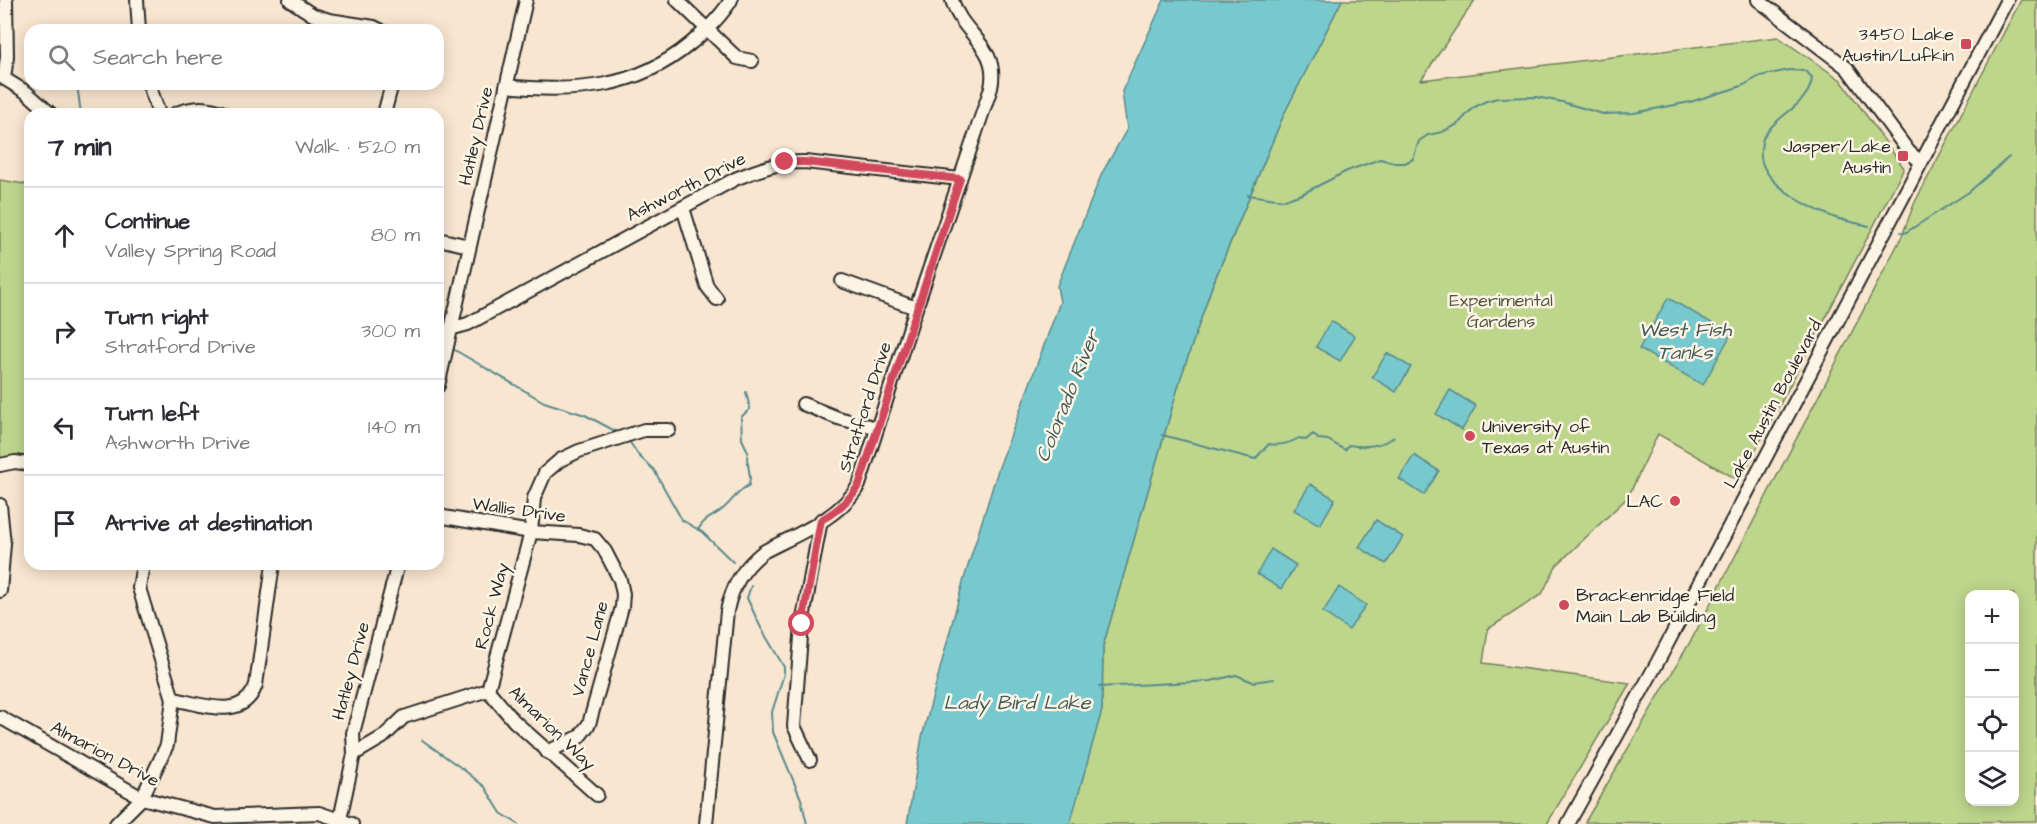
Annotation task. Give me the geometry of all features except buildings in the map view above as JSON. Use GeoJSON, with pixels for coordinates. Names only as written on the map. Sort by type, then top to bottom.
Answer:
{"type":"FeatureCollection","features":[{"type":"Feature","properties":{"kind":"street"},"geometry":{"type":"LineString","coordinates":[[6,0],[8,57],[2,77],[26,92],[44,108]]}},
{"type":"Feature","properties":{"kind":"street"},"geometry":{"type":"LineString","coordinates":[[137,0],[139,24]]}},
{"type":"Feature","properties":{"kind":"street"},"geometry":{"type":"LineString","coordinates":[[290,0],[313,15],[355,24]]}},
{"type":"Feature","properties":{"kind":"street","name":"Hatley Drive"},"geometry":{"type":"LineString","coordinates":[[444,358],[526,0]]}},
{"type":"Feature","properties":{"kind":"street"},"geometry":{"type":"LineString","coordinates":[[677,0],[737,58],[752,61]]}},
{"type":"Feature","properties":{"kind":"street"},"geometry":{"type":"LineString","coordinates":[[506,86],[543,90],[593,87],[622,81],[655,68],[679,54],[708,29],[730,0]]}},
{"type":"Feature","properties":{"kind":"street","name":"Stratford Drive"},"geometry":{"type":"LineString","coordinates":[[706,824],[727,611],[733,590],[746,568],[763,552],[833,514],[852,497],[859,485],[916,308],[992,88],[993,68],[984,47],[955,9],[952,0]]}},
{"type":"Feature","properties":{"kind":"street"},"geometry":{"type":"LineString","coordinates":[[1758,0],[1847,69],[1909,152],[1921,162]]}},
{"type":"Feature","properties":{"kind":"street","name":"Lake Austin Boulevard"},"geometry":{"type":"LineString","coordinates":[[1568,824],[1656,665],[2007,0]]}},
{"type":"Feature","properties":{"kind":"street"},"geometry":{"type":"LineString","coordinates":[[151,90],[157,108]]}},
{"type":"Feature","properties":{"kind":"street"},"geometry":{"type":"LineString","coordinates":[[386,108],[390,90]]}},
{"type":"Feature","properties":{"kind":"street","name":"Ashworth Drive"},"geometry":{"type":"LineString","coordinates":[[450,329],[468,324],[735,179],[785,162],[805,162],[960,179]]}},
{"type":"Feature","properties":{"kind":"street"},"geometry":{"type":"LineString","coordinates":[[683,208],[707,286],[717,299]]}},
{"type":"Feature","properties":{"kind":"street"},"geometry":{"type":"LineString","coordinates":[[444,240],[469,246]]}},
{"type":"Feature","properties":{"kind":"street"},"geometry":{"type":"LineString","coordinates":[[842,281],[916,308]]}},
{"type":"Feature","properties":{"kind":"street"},"geometry":{"type":"LineString","coordinates":[[803,404],[838,418],[877,428]]}},
{"type":"Feature","properties":{"kind":"street","name":"Rock Way"},"geometry":{"type":"LineString","coordinates":[[488,690],[531,531],[534,498],[545,473],[560,460],[579,451],[644,430],[669,430]]}},
{"type":"Feature","properties":{"kind":"street"},"geometry":{"type":"LineString","coordinates":[[0,465],[15,462],[24,463]]}},
{"type":"Feature","properties":{"kind":"street"},"geometry":{"type":"LineString","coordinates":[[0,505],[4,544],[0,591]]}},
{"type":"Feature","properties":{"kind":"street","name":"Wallis Drive"},"geometry":{"type":"LineString","coordinates":[[444,517],[595,539]]}},
{"type":"Feature","properties":{"kind":"street"},"geometry":{"type":"LineString","coordinates":[[810,760],[794,726],[802,624],[821,520]]}},
{"type":"Feature","properties":{"kind":"street","name":"Vance Lane"},"geometry":{"type":"LineString","coordinates":[[547,752],[579,737],[589,724],[621,607],[623,594],[620,580],[605,551],[595,539]]}},
{"type":"Feature","properties":{"kind":"street"},"geometry":{"type":"LineString","coordinates":[[116,824],[142,798],[167,745],[173,699],[139,588],[142,570]]}},
{"type":"Feature","properties":{"kind":"street"},"geometry":{"type":"LineString","coordinates":[[173,699],[228,708],[244,703],[252,695],[263,639],[272,570]]}},
{"type":"Feature","properties":{"kind":"street","name":"Hatley Drive"},"geometry":{"type":"LineString","coordinates":[[343,823],[354,754],[353,733],[396,570]]}},
{"type":"Feature","properties":{"kind":"street","name":"Almarion Way"},"geometry":{"type":"LineString","coordinates":[[354,754],[383,737],[404,717],[488,690],[514,721],[597,795]]}},
{"type":"Feature","properties":{"kind":"street","name":"Almarion Drive"},"geometry":{"type":"LineString","coordinates":[[0,717],[142,798],[215,817],[319,813],[343,823]]}},
{"type":"Feature","properties":{"kind":"green space","name":"University of Texas at Austin"},"geometry":{"type":"Polygon","coordinates":[[[1342,0],[1475,0],[1421,80],[1778,37],[1841,80],[1904,168],[1738,480],[1658,434],[1628,497],[1556,566],[1542,594],[1488,629],[1483,663],[1630,683],[1547,824],[1069,824],[1102,710],[1103,646],[1181,377],[1211,289],[1284,114],[1342,0]]]}},
{"type":"Feature","properties":{"kind":"green space"},"geometry":{"type":"Polygon","coordinates":[[[2021,0],[2037,0],[2037,821],[1775,824],[1585,822],[1693,637],[1902,236],[1914,204],[2021,0]]]}},
{"type":"Feature","properties":{"kind":"green space"},"geometry":{"type":"Polygon","coordinates":[[[0,180],[24,184],[24,464],[0,465],[0,180]]]}},
{"type":"Feature","properties":{"kind":"water","name":"Lady Bird Lake"},"geometry":{"type":"Polygon","coordinates":[[[1164,0],[1342,0],[1284,114],[1212,286],[1181,377],[1103,646],[1102,710],[1070,824],[907,824],[922,737],[963,582],[998,470],[1060,302],[1057,286],[1102,173],[1127,129],[1122,91],[1164,0]]]}},
{"type":"Feature","properties":{"kind":"water","name":"West Fish Tanks"},"geometry":{"type":"Polygon","coordinates":[[[1668,298],[1731,334],[1703,385],[1639,349],[1668,298]]]}},
{"type":"Feature","properties":{"kind":"water"},"geometry":{"type":"Polygon","coordinates":[[[1331,321],[1355,336],[1340,361],[1316,347],[1331,321]]]}},
{"type":"Feature","properties":{"kind":"water"},"geometry":{"type":"Polygon","coordinates":[[[1387,353],[1411,367],[1396,392],[1372,377],[1387,353]]]}},
{"type":"Feature","properties":{"kind":"water"},"geometry":{"type":"Polygon","coordinates":[[[1450,390],[1476,406],[1462,430],[1436,414],[1450,390]]]}},
{"type":"Feature","properties":{"kind":"water"},"geometry":{"type":"Polygon","coordinates":[[[1414,455],[1439,471],[1424,495],[1399,479],[1414,455]]]}},
{"type":"Feature","properties":{"kind":"water"},"geometry":{"type":"Polygon","coordinates":[[[1310,484],[1335,499],[1320,525],[1294,510],[1310,484]]]}},
{"type":"Feature","properties":{"kind":"water"},"geometry":{"type":"Polygon","coordinates":[[[1376,520],[1403,537],[1386,564],[1359,547],[1376,520]]]}},
{"type":"Feature","properties":{"kind":"water"},"geometry":{"type":"Polygon","coordinates":[[[1271,549],[1296,565],[1281,589],[1257,574],[1271,549]]]}},
{"type":"Feature","properties":{"kind":"water"},"geometry":{"type":"Polygon","coordinates":[[[1339,587],[1366,605],[1349,630],[1323,612],[1339,587]]]}},
{"type":"Feature","properties":{"kind":"waterway"},"geometry":{"type":"LineString","coordinates":[[1248,195],[1284,200],[1302,194],[1347,171],[1380,159],[1405,163],[1413,159],[1419,141],[1428,135],[1442,132],[1458,124],[1473,108],[1498,98],[1536,97],[1603,114],[1634,113],[1690,102],[1742,86],[1760,76],[1789,70],[1805,71],[1812,77],[1806,95],[1763,137],[1762,161],[1767,172],[1786,191],[1810,207],[1837,218],[1869,226]]}},
{"type":"Feature","properties":{"kind":"waterway"},"geometry":{"type":"LineString","coordinates":[[78,90],[80,108]]}},
{"type":"Feature","properties":{"kind":"waterway"},"geometry":{"type":"LineString","coordinates":[[1901,232],[1905,233],[1969,192],[2009,157]]}},
{"type":"Feature","properties":{"kind":"waterway"},"geometry":{"type":"LineString","coordinates":[[453,349],[544,402],[585,415],[617,432]]}},
{"type":"Feature","properties":{"kind":"waterway"},"geometry":{"type":"LineString","coordinates":[[698,530],[704,522],[724,508],[749,485],[748,452],[742,439],[741,417],[750,409],[746,392]]}},
{"type":"Feature","properties":{"kind":"waterway"},"geometry":{"type":"LineString","coordinates":[[1162,435],[1255,459],[1269,444],[1284,444],[1299,438],[1306,440],[1313,434],[1318,439],[1328,440],[1345,450],[1349,445],[1372,446],[1394,437]]}},
{"type":"Feature","properties":{"kind":"waterway"},"geometry":{"type":"LineString","coordinates":[[629,441],[639,456],[654,470],[682,520],[702,532],[733,562]]}},
{"type":"Feature","properties":{"kind":"waterway"},"geometry":{"type":"LineString","coordinates":[[751,586],[747,598],[761,628],[784,667],[784,674],[772,712],[773,732],[801,799],[807,824]]}},
{"type":"Feature","properties":{"kind":"waterway"},"geometry":{"type":"LineString","coordinates":[[1099,687],[1211,681],[1236,675],[1253,682],[1274,679]]}},
{"type":"Feature","properties":{"kind":"waterway"},"geometry":{"type":"LineString","coordinates":[[422,740],[485,787],[501,813],[518,824]]}},
{"type":"Feature","properties":{"kind":"place","name":"3450 Lake Austin/Lufkin"},"geometry":{"type":"Point","coordinates":[1966,44]}},
{"type":"Feature","properties":{"kind":"place","name":"Jasper/Lake Austin"},"geometry":{"type":"Point","coordinates":[1903,156]}},
{"type":"Feature","properties":{"kind":"place","name":"University of Texas at Austin"},"geometry":{"type":"Point","coordinates":[1470,436]}},
{"type":"Feature","properties":{"kind":"place","name":"LAC"},"geometry":{"type":"Point","coordinates":[1675,501]}},
{"type":"Feature","properties":{"kind":"place","name":"Brackenridge Field Main Lab Building"},"geometry":{"type":"Point","coordinates":[1564,605]}},
{"type":"Feature","properties":{"kind":"route"},"geometry":{"type":"LineString","coordinates":[[785,162],[805,162],[960,179],[859,485],[843,506],[821,520],[802,624]]}},
{"type":"Feature","properties":{"kind":"park label","name":"Experimental Gardens"},"geometry":{"type":"Point","coordinates":[1501,310]}},
{"type":"Feature","properties":{"kind":"water label","name":"Colorado River"},"geometry":{"type":"Point","coordinates":[1068,396]}}]}
